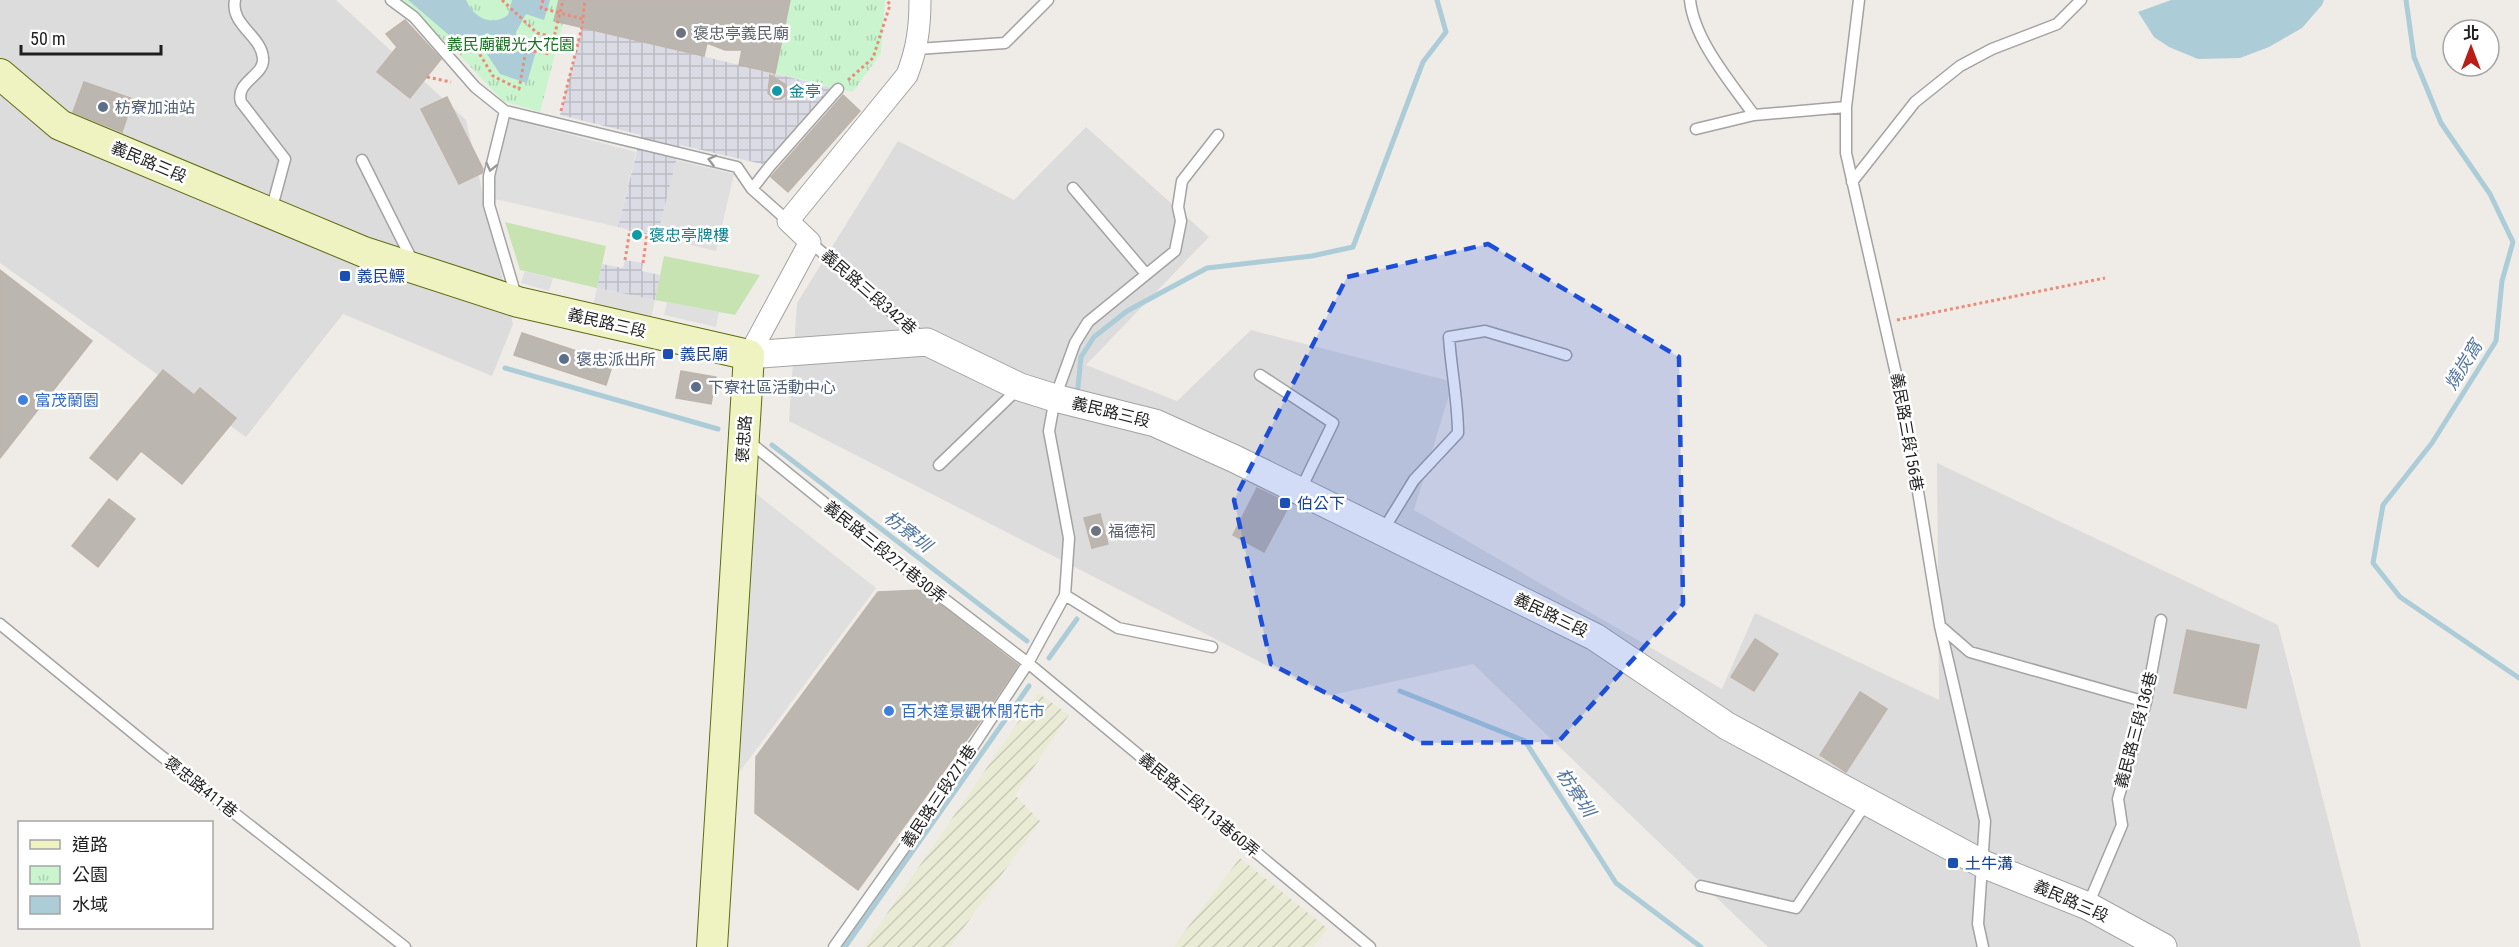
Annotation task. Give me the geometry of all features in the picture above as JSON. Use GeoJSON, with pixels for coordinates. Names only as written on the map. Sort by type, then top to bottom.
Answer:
{"type":"FeatureCollection","features":[{"type":"Feature","properties":{"kind":"main road","name":"義民路三段"},"geometry":{"type":"LineString","coordinates":[[0,74],[60,125],[364,252],[518,302],[749,355]]}},
{"type":"Feature","properties":{"kind":"main road","name":"褒忠路"},"geometry":{"type":"LineString","coordinates":[[712,947],[749,355]]}},
{"type":"Feature","properties":{"kind":"street"},"geometry":{"type":"LineString","coordinates":[[810,242],[788,221],[907,75],[917,49],[920,0]]}},
{"type":"Feature","properties":{"kind":"street","name":"褒忠路"},"geometry":{"type":"LineString","coordinates":[[749,355],[810,242]]}},
{"type":"Feature","properties":{"kind":"street","name":"義民路三段"},"geometry":{"type":"LineString","coordinates":[[749,355],[927,342],[1020,387],[1054,398],[1155,423],[1300,491],[1595,637],[1727,726],[1983,864],[2088,906],[2163,947]]}},
{"type":"Feature","properties":{"kind":"lane"},"geometry":{"type":"LineString","coordinates":[[234,0],[233,8],[236,16],[261,48],[263,57],[263,64],[241,88],[239,94],[241,102],[285,159],[270,213]]}},
{"type":"Feature","properties":{"kind":"lane"},"geometry":{"type":"LineString","coordinates":[[391,0],[414,17],[476,87],[505,111],[737,167],[752,189],[788,221]]}},
{"type":"Feature","properties":{"kind":"lane"},"geometry":{"type":"LineString","coordinates":[[917,49],[1005,43],[1048,0]]}},
{"type":"Feature","properties":{"kind":"lane"},"geometry":{"type":"LineString","coordinates":[[1690,0],[1692,14],[1719,67],[1754,115]]}},
{"type":"Feature","properties":{"kind":"lane","name":"義民路三段156巷"},"geometry":{"type":"LineString","coordinates":[[1859,0],[1846,106],[1846,153],[1906,418],[1940,626],[1984,821],[1978,924],[1983,947]]}},
{"type":"Feature","properties":{"kind":"lane"},"geometry":{"type":"LineString","coordinates":[[1852,182],[1915,102],[1960,66],[1992,49],[2057,24],[2081,0]]}},
{"type":"Feature","properties":{"kind":"lane"},"geometry":{"type":"LineString","coordinates":[[752,189],[838,88]]}},
{"type":"Feature","properties":{"kind":"lane"},"geometry":{"type":"LineString","coordinates":[[1696,129],[1754,115],[1846,106]]}},
{"type":"Feature","properties":{"kind":"lane"},"geometry":{"type":"LineString","coordinates":[[505,111],[489,176],[489,205],[518,302]]}},
{"type":"Feature","properties":{"kind":"lane","name":"義民路三段271巷"},"geometry":{"type":"LineString","coordinates":[[834,947],[933,807],[1028,663],[1065,595],[1069,538],[1049,431],[1054,398],[1081,331],[1088,322],[1175,251],[1180,221],[1178,207],[1182,181],[1218,135]]}},
{"type":"Feature","properties":{"kind":"lane"},"geometry":{"type":"LineString","coordinates":[[362,160],[417,270]]}},
{"type":"Feature","properties":{"kind":"lane"},"geometry":{"type":"LineString","coordinates":[[1073,188],[1146,274]]}},
{"type":"Feature","properties":{"kind":"lane","name":"義民路三段342巷"},"geometry":{"type":"LineString","coordinates":[[810,242],[927,342]]}},
{"type":"Feature","properties":{"kind":"lane"},"geometry":{"type":"LineString","coordinates":[[1382,532],[1414,480],[1458,433],[1458,406],[1452,376],[1449,337],[1485,331],[1566,355]]}},
{"type":"Feature","properties":{"kind":"lane"},"geometry":{"type":"LineString","coordinates":[[1260,375],[1333,423],[1300,491]]}},
{"type":"Feature","properties":{"kind":"lane"},"geometry":{"type":"LineString","coordinates":[[939,465],[1020,387]]}},
{"type":"Feature","properties":{"kind":"lane","name":"義民路三段271巷30弄"},"geometry":{"type":"LineString","coordinates":[[745,438],[921,582],[1028,663]]}},
{"type":"Feature","properties":{"kind":"lane"},"geometry":{"type":"LineString","coordinates":[[1065,595],[1118,628],[1212,647]]}},
{"type":"Feature","properties":{"kind":"lane","name":"義民路三段136巷"},"geometry":{"type":"LineString","coordinates":[[2088,906],[2121,825],[2118,799],[2146,702],[2160,620]]}},
{"type":"Feature","properties":{"kind":"lane","name":"褒忠路411巷"},"geometry":{"type":"LineString","coordinates":[[0,624],[155,751],[405,947]]}},
{"type":"Feature","properties":{"kind":"lane"},"geometry":{"type":"LineString","coordinates":[[1940,626],[1970,652],[2146,702]]}},
{"type":"Feature","properties":{"kind":"lane","name":"義民路三段113巷60弄"},"geometry":{"type":"LineString","coordinates":[[1028,663],[1370,947]]}},
{"type":"Feature","properties":{"kind":"lane"},"geometry":{"type":"LineString","coordinates":[[1701,886],[1796,908],[1868,802]]}},
{"type":"Feature","properties":{"kind":"path"},"geometry":{"type":"LineString","coordinates":[[543,0],[541,8],[583,19]]}},
{"type":"Feature","properties":{"kind":"path"},"geometry":{"type":"LineString","coordinates":[[485,42],[476,48],[493,76],[519,88],[526,50],[550,54],[563,0]]}},
{"type":"Feature","properties":{"kind":"path"},"geometry":{"type":"LineString","coordinates":[[557,124],[578,44],[585,0]]}},
{"type":"Feature","properties":{"kind":"path"},"geometry":{"type":"LineString","coordinates":[[838,88],[873,58],[890,5],[887,0]]}},
{"type":"Feature","properties":{"kind":"path"},"geometry":{"type":"LineString","coordinates":[[504,2],[529,23],[537,33],[578,44]]}},
{"type":"Feature","properties":{"kind":"path"},"geometry":{"type":"LineString","coordinates":[[625,260],[630,230]]}},
{"type":"Feature","properties":{"kind":"path"},"geometry":{"type":"LineString","coordinates":[[643,263],[648,234]]}},
{"type":"Feature","properties":{"kind":"path"},"geometry":{"type":"LineString","coordinates":[[1886,323],[2104,278]]}},
{"type":"Feature","properties":{"kind":"highlighted area"},"geometry":{"type":"Polygon","coordinates":[[[1488,244],[1679,357],[1683,604],[1558,742],[1421,743],[1271,664],[1234,500],[1347,277],[1488,244]]]}},
{"type":"Feature","properties":{"kind":"shaded area"},"geometry":{"type":"Polygon","coordinates":[[[0,0],[336,0],[466,120],[513,324],[492,376],[343,314],[246,437],[0,263],[0,0]]]}},
{"type":"Feature","properties":{"kind":"shaded area"},"geometry":{"type":"Polygon","coordinates":[[[582,27],[838,89],[770,166],[680,145],[657,237],[618,227],[641,135],[560,115],[582,27]]]}},
{"type":"Feature","properties":{"kind":"shaded area"},"geometry":{"type":"Polygon","coordinates":[[[510,119],[636,152],[618,227],[490,198],[510,119]]]}},
{"type":"Feature","properties":{"kind":"shaded area"},"geometry":{"type":"Polygon","coordinates":[[[1086,127],[1209,237],[1086,365],[1177,401],[1251,330],[1453,382],[1414,510],[1722,689],[1755,613],[1939,700],[1937,463],[2278,625],[2361,947],[1768,947],[1473,664],[1327,696],[789,421],[797,303],[898,141],[1014,200],[1086,127]]]}},
{"type":"Feature","properties":{"kind":"shaded area"},"geometry":{"type":"Polygon","coordinates":[[[676,160],[734,174],[716,251],[657,237],[676,160]]]}},
{"type":"Feature","properties":{"kind":"shaded area"},"geometry":{"type":"Polygon","coordinates":[[[625,260],[643,263],[642,271],[660,275],[655,300],[597,288],[602,264],[623,268],[625,260]]]}},
{"type":"Feature","properties":{"kind":"shaded area"},"geometry":{"type":"Polygon","coordinates":[[[525,271],[553,278],[549,291],[521,283],[525,271]]]}},
{"type":"Feature","properties":{"kind":"shaded area"},"geometry":{"type":"Polygon","coordinates":[[[597,288],[655,300],[649,328],[591,314],[597,288]]]}},
{"type":"Feature","properties":{"kind":"shaded area"},"geometry":{"type":"Polygon","coordinates":[[[667,302],[719,312],[716,327],[664,315],[667,302]]]}},
{"type":"Feature","properties":{"kind":"shaded area"},"geometry":{"type":"Polygon","coordinates":[[[755,493],[876,588],[738,774],[755,493]]]}},
{"type":"Feature","properties":{"kind":"green space","name":"義民廟觀光大花園"},"geometry":{"type":"Polygon","coordinates":[[[398,0],[569,0],[540,112],[503,101],[454,49],[398,0]]]}},
{"type":"Feature","properties":{"kind":"green space"},"geometry":{"type":"Polygon","coordinates":[[[790,0],[885,0],[881,53],[853,92],[775,73],[790,0]]]}},
{"type":"Feature","properties":{"kind":"green space"},"geometry":{"type":"Polygon","coordinates":[[[505,222],[606,246],[597,288],[520,270],[505,222]]]}},
{"type":"Feature","properties":{"kind":"green space"},"geometry":{"type":"Polygon","coordinates":[[[664,256],[760,275],[735,315],[655,300],[664,256]]]}},
{"type":"Feature","properties":{"kind":"green space"},"geometry":{"type":"Polygon","coordinates":[[[1038,693],[1069,715],[1015,795],[1040,821],[950,947],[864,947],[1038,693]]]}},
{"type":"Feature","properties":{"kind":"green space"},"geometry":{"type":"Polygon","coordinates":[[[1240,858],[1328,929],[1313,947],[1173,947],[1240,858]]]}},
{"type":"Feature","properties":{"kind":"water"},"geometry":{"type":"Polygon","coordinates":[[[408,0],[466,0],[478,16],[495,20],[508,15],[512,0],[550,0],[544,20],[526,14],[516,32],[516,37],[538,44],[527,83],[500,74],[483,48],[494,44],[494,36],[487,33],[463,47],[408,0]]]}},
{"type":"Feature","properties":{"kind":"water"},"geometry":{"type":"Polygon","coordinates":[[[2171,0],[2324,0],[2302,28],[2269,47],[2240,58],[2198,59],[2169,47],[2154,37],[2138,12],[2171,0]]]}},
{"type":"Feature","properties":{"kind":"building"},"geometry":{"type":"Polygon","coordinates":[[[559,0],[790,0],[775,73],[739,65],[742,50],[725,50],[707,43],[704,56],[554,21],[559,0]]]}},
{"type":"Feature","properties":{"kind":"building"},"geometry":{"type":"Polygon","coordinates":[[[405,20],[441,59],[410,98],[377,72],[397,47],[386,34],[405,20]]]}},
{"type":"Feature","properties":{"kind":"building","name":"金亭"},"geometry":{"type":"Polygon","coordinates":[[[770,75],[786,85],[786,95],[781,99],[774,99],[768,93],[770,75]]]}},
{"type":"Feature","properties":{"kind":"building","name":"枋寮加油站"},"geometry":{"type":"Polygon","coordinates":[[[84,82],[133,99],[122,132],[73,112],[84,82]]]}},
{"type":"Feature","properties":{"kind":"building"},"geometry":{"type":"Polygon","coordinates":[[[843,95],[860,111],[788,192],[771,177],[843,95]]]}},
{"type":"Feature","properties":{"kind":"building"},"geometry":{"type":"Polygon","coordinates":[[[447,97],[483,169],[482,173],[459,184],[421,109],[447,97]]]}},
{"type":"Feature","properties":{"kind":"building","name":"富茂蘭園"},"geometry":{"type":"Polygon","coordinates":[[[0,270],[92,341],[0,458],[0,270]]]}},
{"type":"Feature","properties":{"kind":"building","name":"褒忠派出所"},"geometry":{"type":"Polygon","coordinates":[[[522,333],[613,363],[606,385],[514,355],[522,333]]]}},
{"type":"Feature","properties":{"kind":"building"},"geometry":{"type":"Polygon","coordinates":[[[163,370],[194,395],[200,388],[236,418],[182,484],[141,451],[117,480],[90,458],[163,370]]]}},
{"type":"Feature","properties":{"kind":"building","name":"下寮社區活動中心"},"geometry":{"type":"Polygon","coordinates":[[[681,371],[716,377],[711,404],[676,398],[681,371]]]}},
{"type":"Feature","properties":{"kind":"building"},"geometry":{"type":"Polygon","coordinates":[[[1257,488],[1290,504],[1264,552],[1233,535],[1257,488]]]}},
{"type":"Feature","properties":{"kind":"building"},"geometry":{"type":"Polygon","coordinates":[[[109,499],[135,519],[98,567],[72,546],[109,499]]]}},
{"type":"Feature","properties":{"kind":"building","name":"福德祠"},"geometry":{"type":"Polygon","coordinates":[[[1100,514],[1108,544],[1092,548],[1084,518],[1100,514]]]}},
{"type":"Feature","properties":{"kind":"building","name":"百木達景觀休閒花市"},"geometry":{"type":"Polygon","coordinates":[[[921,590],[1018,665],[858,890],[755,813],[756,757],[878,592],[921,590]]]}},
{"type":"Feature","properties":{"kind":"building"},"geometry":{"type":"Polygon","coordinates":[[[2187,630],[2259,645],[2246,708],[2174,693],[2187,630]]]}},
{"type":"Feature","properties":{"kind":"building"},"geometry":{"type":"Polygon","coordinates":[[[1755,639],[1778,654],[1754,691],[1731,677],[1755,639]]]}},
{"type":"Feature","properties":{"kind":"building"},"geometry":{"type":"Polygon","coordinates":[[[1860,692],[1887,709],[1846,772],[1820,755],[1860,692]]]}},
{"type":"Feature","properties":{"kind":"waterway"},"geometry":{"type":"LineString","coordinates":[[1078,387],[1081,357],[1094,337],[1127,311],[1207,268],[1312,256],[1353,247],[1423,62],[1446,32],[1437,0]]}},
{"type":"Feature","properties":{"kind":"waterway","name":"燒炭窩"},"geometry":{"type":"LineString","coordinates":[[2406,0],[2414,57],[2441,123],[2490,194],[2513,242],[2502,281],[2496,341],[2432,443],[2383,505],[2373,563],[2400,597],[2519,678]]}},
{"type":"Feature","properties":{"kind":"waterway","name":"枋寮圳"},"geometry":{"type":"LineString","coordinates":[[505,368],[718,429]]}},
{"type":"Feature","properties":{"kind":"waterway","name":"枋寮圳"},"geometry":{"type":"LineString","coordinates":[[772,445],[1027,641]]}},
{"type":"Feature","properties":{"kind":"waterway","name":"枋寮圳"},"geometry":{"type":"LineString","coordinates":[[1049,658],[1077,619]]}},
{"type":"Feature","properties":{"kind":"waterway"},"geometry":{"type":"LineString","coordinates":[[845,947],[1029,686]]}},
{"type":"Feature","properties":{"kind":"waterway","name":"枋寮圳"},"geometry":{"type":"LineString","coordinates":[[1400,691],[1525,741],[1616,883],[1701,947]]}},
{"type":"Feature","properties":{"kind":"place","name":"褒忠亭義民廟"},"geometry":{"type":"Point","coordinates":[681,33]}},
{"type":"Feature","properties":{"kind":"place","name":"金亭"},"geometry":{"type":"Point","coordinates":[777,91]}},
{"type":"Feature","properties":{"kind":"place","name":"枋寮加油站"},"geometry":{"type":"Point","coordinates":[103,107]}},
{"type":"Feature","properties":{"kind":"place","name":"褒忠亭牌樓"},"geometry":{"type":"Point","coordinates":[637,235]}},
{"type":"Feature","properties":{"kind":"place","name":"義民鰾"},"geometry":{"type":"Point","coordinates":[345,276]}},
{"type":"Feature","properties":{"kind":"place","name":"義民廟"},"geometry":{"type":"Point","coordinates":[668,354]}},
{"type":"Feature","properties":{"kind":"place","name":"褒忠派出所"},"geometry":{"type":"Point","coordinates":[564,359]}},
{"type":"Feature","properties":{"kind":"place","name":"下寮社區活動中心"},"geometry":{"type":"Point","coordinates":[696,387]}},
{"type":"Feature","properties":{"kind":"place","name":"富茂蘭園"},"geometry":{"type":"Point","coordinates":[23,400]}},
{"type":"Feature","properties":{"kind":"place","name":"伯公下"},"geometry":{"type":"Point","coordinates":[1285,503]}},
{"type":"Feature","properties":{"kind":"place","name":"福德祠"},"geometry":{"type":"Point","coordinates":[1096,531]}},
{"type":"Feature","properties":{"kind":"place","name":"百木達景觀休閒花市"},"geometry":{"type":"Point","coordinates":[889,711]}},
{"type":"Feature","properties":{"kind":"place","name":"土牛溝"},"geometry":{"type":"Point","coordinates":[1953,863]}}]}
